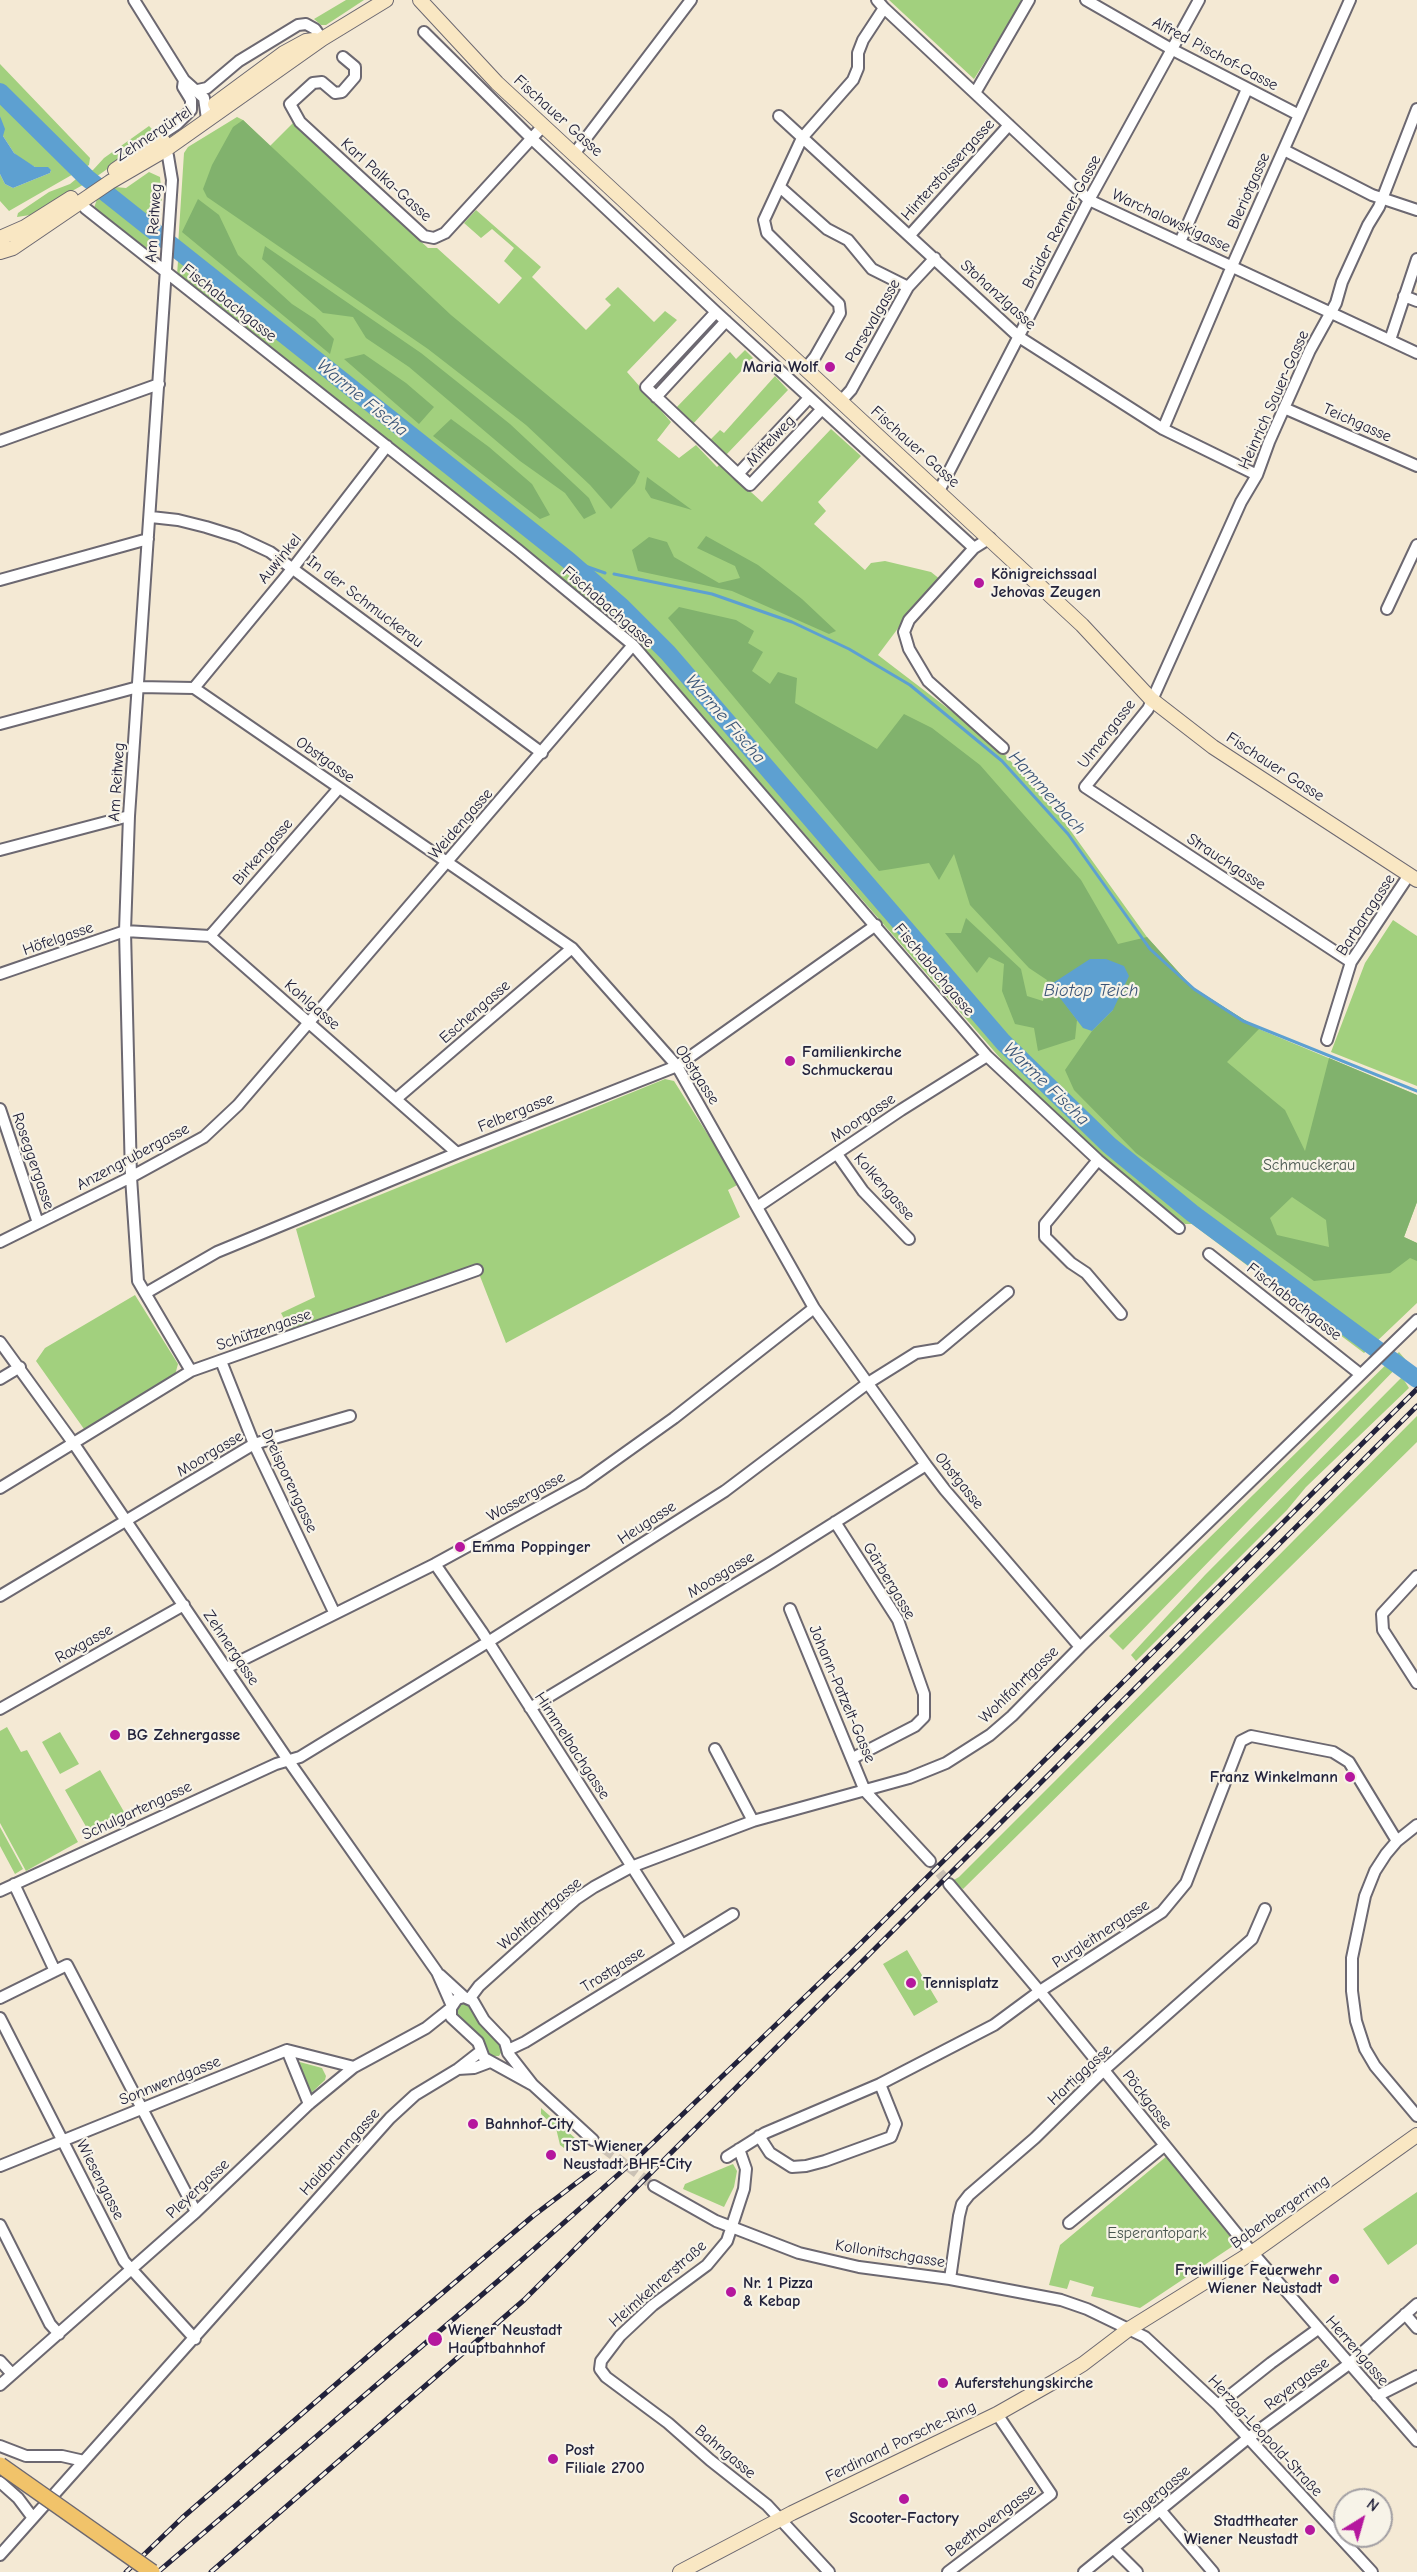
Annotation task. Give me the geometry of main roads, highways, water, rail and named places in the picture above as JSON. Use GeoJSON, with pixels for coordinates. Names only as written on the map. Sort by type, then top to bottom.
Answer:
{"type":"FeatureCollection","features":[{"type":"Feature","properties":{"kind":"main road","name":"Zehnergürtel"},"geometry":{"type":"LineString","coordinates":[[0,252],[29,238],[89,192],[163,146],[204,104],[322,39],[386,0]]}},
{"type":"Feature","properties":{"kind":"main road","name":"Fischauer Gasse"},"geometry":{"type":"LineString","coordinates":[[420,0],[497,83],[990,538],[1082,625],[1151,699],[1214,747],[1413,878]]}},
{"type":"Feature","properties":{"kind":"main road","name":"Zehnergürtel"},"geometry":{"type":"LineString","coordinates":[[204,104],[219,100],[291,49],[306,41],[322,39]]}},
{"type":"Feature","properties":{"kind":"main road","name":"Zehnergürtel"},"geometry":{"type":"LineString","coordinates":[[107,180],[141,152],[163,146]]}},
{"type":"Feature","properties":{"kind":"main road","name":"Zehnergürtel"},"geometry":{"type":"LineString","coordinates":[[0,238],[89,192]]}},
{"type":"Feature","properties":{"kind":"main road","name":"Babenbergerring"},"geometry":{"type":"LineString","coordinates":[[1129,2329],[1253,2252],[1417,2135]]}},
{"type":"Feature","properties":{"kind":"main road","name":"Ferdinand Porsche-Ring"},"geometry":{"type":"LineString","coordinates":[[680,2572],[781,2519],[997,2414],[1083,2364],[1129,2329]]}},
{"type":"Feature","properties":{"kind":"main road"},"geometry":{"type":"LineString","coordinates":[[0,2465],[153,2572]]}},
{"type":"Feature","properties":{"kind":"water"},"geometry":{"type":"Polygon","coordinates":[[[0,116],[5,129],[3,136],[14,153],[35,167],[48,167],[51,170],[50,173],[13,188],[5,184],[0,174],[0,116]]]}},
{"type":"Feature","properties":{"kind":"water","name":"Biotop Teich"},"geometry":{"type":"Polygon","coordinates":[[[1090,959],[1106,959],[1124,966],[1129,976],[1113,1010],[1092,1031],[1083,1028],[1050,985],[1090,959]]]}},
{"type":"Feature","properties":{"kind":"waterway","name":"Warme Fischa"},"geometry":{"type":"LineString","coordinates":[[0,92],[87,178],[568,560],[622,607],[668,653],[1003,1042],[1109,1145],[1192,1213],[1417,1379]]}},
{"type":"Feature","properties":{"kind":"waterway","name":"Hammerbach"},"geometry":{"type":"LineString","coordinates":[[568,560],[605,573]]}},
{"type":"Feature","properties":{"kind":"waterway","name":"Hammerbach"},"geometry":{"type":"LineString","coordinates":[[614,574],[712,594],[792,622],[849,649],[910,685],[1002,761],[1068,834],[1150,949],[1194,989],[1243,1021],[1417,1091]]}},
{"type":"Feature","properties":{"kind":"tunnel"},"geometry":{"type":"LineString","coordinates":[[930,1861],[949,1884]]}},
{"type":"Feature","properties":{"kind":"tunnel"},"geometry":{"type":"LineString","coordinates":[[593,2140],[654,2186]]}},
{"type":"Feature","properties":{"kind":"railway"},"geometry":{"type":"LineString","coordinates":[[158,2572],[498,2281],[637,2158],[857,1947],[1417,1389]]}},
{"type":"Feature","properties":{"kind":"railway"},"geometry":{"type":"LineString","coordinates":[[211,2572],[524,2300],[1417,1406]]}},
{"type":"Feature","properties":{"kind":"railway"},"geometry":{"type":"LineString","coordinates":[[126,2572],[182,2518],[380,2346],[533,2216],[600,2165]]}},
{"type":"Feature","properties":{"kind":"place","name":"Maria Wolf"},"geometry":{"type":"Point","coordinates":[830,367]}},
{"type":"Feature","properties":{"kind":"place","name":"Königreichssaal Jehovas Zeugen"},"geometry":{"type":"Point","coordinates":[979,583]}},
{"type":"Feature","properties":{"kind":"place","name":"Familienkirche Schmuckerau"},"geometry":{"type":"Point","coordinates":[790,1061]}},
{"type":"Feature","properties":{"kind":"place","name":"Emma Poppinger"},"geometry":{"type":"Point","coordinates":[460,1547]}},
{"type":"Feature","properties":{"kind":"place","name":"BG Zehnergasse"},"geometry":{"type":"Point","coordinates":[115,1735]}},
{"type":"Feature","properties":{"kind":"place","name":"Franz Winkelmann"},"geometry":{"type":"Point","coordinates":[1350,1777]}},
{"type":"Feature","properties":{"kind":"place","name":"Tennisplatz"},"geometry":{"type":"Point","coordinates":[911,1983]}},
{"type":"Feature","properties":{"kind":"place","name":"Bahnhof-City"},"geometry":{"type":"Point","coordinates":[473,2124]}},
{"type":"Feature","properties":{"kind":"place","name":"TST Wiener Neustadt BHF-City"},"geometry":{"type":"Point","coordinates":[551,2155]}},
{"type":"Feature","properties":{"kind":"place","name":"Freiwillige Feuerwehr Wiener Neustadt"},"geometry":{"type":"Point","coordinates":[1334,2279]}},
{"type":"Feature","properties":{"kind":"place","name":"Nr. 1 Pizza & Kebap"},"geometry":{"type":"Point","coordinates":[731,2292]}},
{"type":"Feature","properties":{"kind":"place","name":"Wiener Neustadt Hauptbahnhof"},"geometry":{"type":"Point","coordinates":[435,2339]}},
{"type":"Feature","properties":{"kind":"place","name":"Auferstehungskirche"},"geometry":{"type":"Point","coordinates":[943,2383]}},
{"type":"Feature","properties":{"kind":"place","name":"Post Filiale 2700"},"geometry":{"type":"Point","coordinates":[553,2459]}},
{"type":"Feature","properties":{"kind":"place","name":"Scooter-Factory"},"geometry":{"type":"Point","coordinates":[904,2499]}},
{"type":"Feature","properties":{"kind":"place","name":"Stadttheater Wiener Neustadt"},"geometry":{"type":"Point","coordinates":[1310,2530]}},
{"type":"Feature","properties":{"kind":"park label","name":"Schmuckerau"},"geometry":{"type":"Point","coordinates":[1309,1165]}},
{"type":"Feature","properties":{"kind":"park label","name":"Esperantopark"},"geometry":{"type":"Point","coordinates":[1157,2233]}}]}
